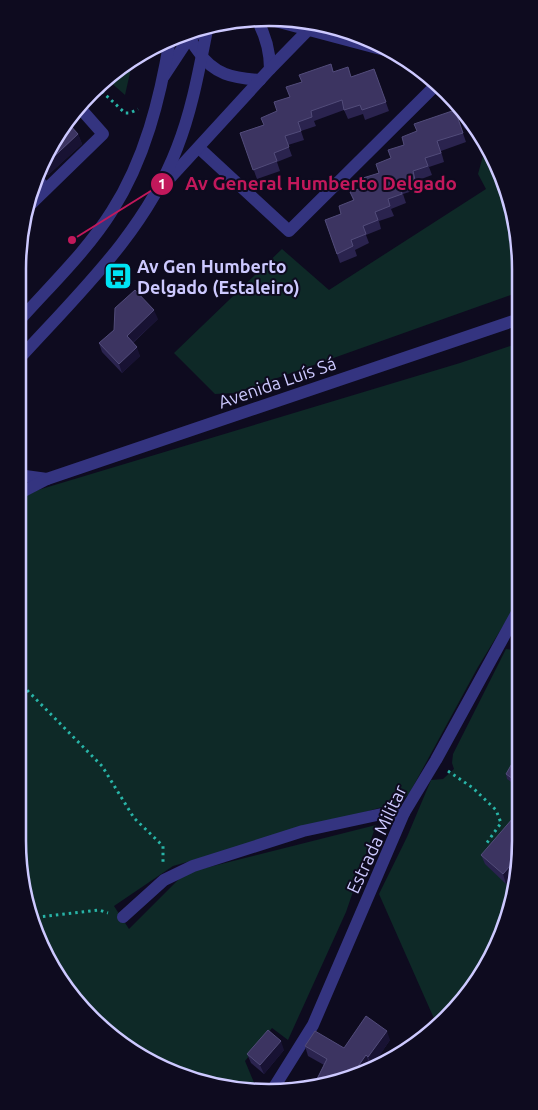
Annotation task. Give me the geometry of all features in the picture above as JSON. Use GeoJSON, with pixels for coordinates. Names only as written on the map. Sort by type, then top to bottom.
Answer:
{"type":"FeatureCollection","features":[{"type":"Feature","properties":{"kind":"street"},"geometry":{"type":"LineString","coordinates":[[261,27],[269,50],[270,69]]}},
{"type":"Feature","properties":{"kind":"street"},"geometry":{"type":"LineString","coordinates":[[156,193],[270,69],[309,30]]}},
{"type":"Feature","properties":{"kind":"street"},"geometry":{"type":"LineString","coordinates":[[26,351],[111,256],[138,223],[156,193],[177,149],[191,107],[206,35]]}},
{"type":"Feature","properties":{"kind":"street"},"geometry":{"type":"LineString","coordinates":[[191,39],[201,56],[224,75],[260,80]]}},
{"type":"Feature","properties":{"kind":"street"},"geometry":{"type":"LineString","coordinates":[[164,76],[186,41]]}},
{"type":"Feature","properties":{"kind":"street"},"geometry":{"type":"LineString","coordinates":[[26,313],[112,212],[132,174],[148,136],[164,76],[169,48]]}},
{"type":"Feature","properties":{"kind":"street"},"geometry":{"type":"LineString","coordinates":[[199,148],[289,231],[432,89]]}},
{"type":"Feature","properties":{"kind":"street"},"geometry":{"type":"LineString","coordinates":[[37,197],[104,134],[84,112]]}},
{"type":"Feature","properties":{"kind":"street"},"geometry":{"type":"LineString","coordinates":[[42,184],[46,189]]}},
{"type":"Feature","properties":{"kind":"street","name":"Avenida Luís Sá"},"geometry":{"type":"LineString","coordinates":[[26,490],[47,479],[512,321]]}},
{"type":"Feature","properties":{"kind":"street","name":"Avenida Luís Sá"},"geometry":{"type":"LineString","coordinates":[[26,476],[47,479]]}},
{"type":"Feature","properties":{"kind":"street","name":"Estrada Militar"},"geometry":{"type":"LineString","coordinates":[[276,1084],[312,1025],[404,813],[436,760],[512,622]]}},
{"type":"Feature","properties":{"kind":"street"},"geometry":{"type":"LineString","coordinates":[[123,917],[164,880],[192,866],[304,832],[391,812],[404,813]]}},
{"type":"Feature","properties":{"kind":"path"},"geometry":{"type":"LineString","coordinates":[[102,92],[124,113],[130,113],[158,100]]}},
{"type":"Feature","properties":{"kind":"path"},"geometry":{"type":"LineString","coordinates":[[26,689],[102,766],[134,818],[163,846],[164,880]]}},
{"type":"Feature","properties":{"kind":"path"},"geometry":{"type":"LineString","coordinates":[[436,760],[440,765],[473,788],[496,810],[501,824],[486,844]]}},
{"type":"Feature","properties":{"kind":"path"},"geometry":{"type":"LineString","coordinates":[[38,917],[99,910],[123,917]]}},
{"type":"Feature","properties":{"kind":"green space"},"geometry":{"type":"Polygon","coordinates":[[[131,69],[125,95],[112,84],[131,69]]]}},
{"type":"Feature","properties":{"kind":"green space"},"geometry":{"type":"Polygon","coordinates":[[[483,155],[499,191],[507,222],[510,237],[512,294],[235,393],[215,394],[174,353],[282,249],[329,290],[486,189],[478,174],[483,155]]]}},
{"type":"Feature","properties":{"kind":"green space"},"geometry":{"type":"Polygon","coordinates":[[[512,345],[512,611],[478,667],[409,794],[400,802],[173,866],[114,906],[129,929],[185,873],[376,825],[346,912],[288,1040],[272,1028],[245,1061],[254,1083],[237,1082],[191,1071],[162,1059],[134,1043],[97,1013],[67,976],[51,948],[39,919],[28,873],[26,841],[26,494],[460,363],[512,345]]]}},
{"type":"Feature","properties":{"kind":"green space"},"geometry":{"type":"Polygon","coordinates":[[[506,649],[512,650],[512,841],[507,888],[499,919],[487,948],[462,989],[434,1019],[379,894],[407,837],[431,780],[443,779],[454,769],[452,763],[453,754],[506,649]]]}},
{"type":"Feature","properties":{"kind":"building"},"geometry":{"type":"Polygon","coordinates":[[[331,64],[333,72],[348,67],[351,77],[374,69],[386,102],[362,110],[360,105],[344,110],[342,100],[311,111],[312,117],[298,122],[301,131],[285,136],[289,147],[274,153],[277,161],[253,170],[240,133],[264,125],[261,118],[277,111],[274,102],[290,97],[286,87],[302,82],[299,75],[331,64]]]}},
{"type":"Feature","properties":{"kind":"building"},"geometry":{"type":"Polygon","coordinates":[[[453,111],[463,133],[437,141],[441,153],[425,158],[428,166],[413,171],[415,180],[400,185],[402,194],[388,199],[390,206],[375,212],[378,220],[363,226],[366,234],[351,240],[353,246],[337,254],[325,220],[341,214],[339,206],[354,200],[350,192],[367,186],[363,178],[379,173],[376,164],[391,158],[388,150],[404,145],[402,137],[417,131],[414,124],[453,111]]]}},
{"type":"Feature","properties":{"kind":"building"},"geometry":{"type":"Polygon","coordinates":[[[72,127],[78,134],[54,156],[72,127]]]}},
{"type":"Feature","properties":{"kind":"building"},"geometry":{"type":"Polygon","coordinates":[[[135,290],[154,310],[127,336],[137,347],[119,364],[99,343],[114,330],[115,308],[135,290]]]}},
{"type":"Feature","properties":{"kind":"building"},"geometry":{"type":"Polygon","coordinates":[[[512,764],[512,778],[506,774],[512,764]]]}},
{"type":"Feature","properties":{"kind":"building"},"geometry":{"type":"Polygon","coordinates":[[[512,819],[510,865],[503,874],[481,855],[512,819]]]}},
{"type":"Feature","properties":{"kind":"building"},"geometry":{"type":"Polygon","coordinates":[[[366,1016],[387,1031],[368,1057],[366,1055],[358,1067],[317,1079],[327,1059],[305,1046],[315,1031],[344,1048],[366,1016]]]}},
{"type":"Feature","properties":{"kind":"building"},"geometry":{"type":"Polygon","coordinates":[[[268,1030],[281,1041],[260,1065],[247,1054],[268,1030]]]}},
{"type":"Feature","properties":{"kind":"place","name":"Av General Humberto Delgado"},"geometry":{"type":"Point","coordinates":[72,240]}},
{"type":"Feature","properties":{"kind":"place","name":"Av Gen Humberto Delgado (Estaleiro)"},"geometry":{"type":"Point","coordinates":[118,276]}}]}
